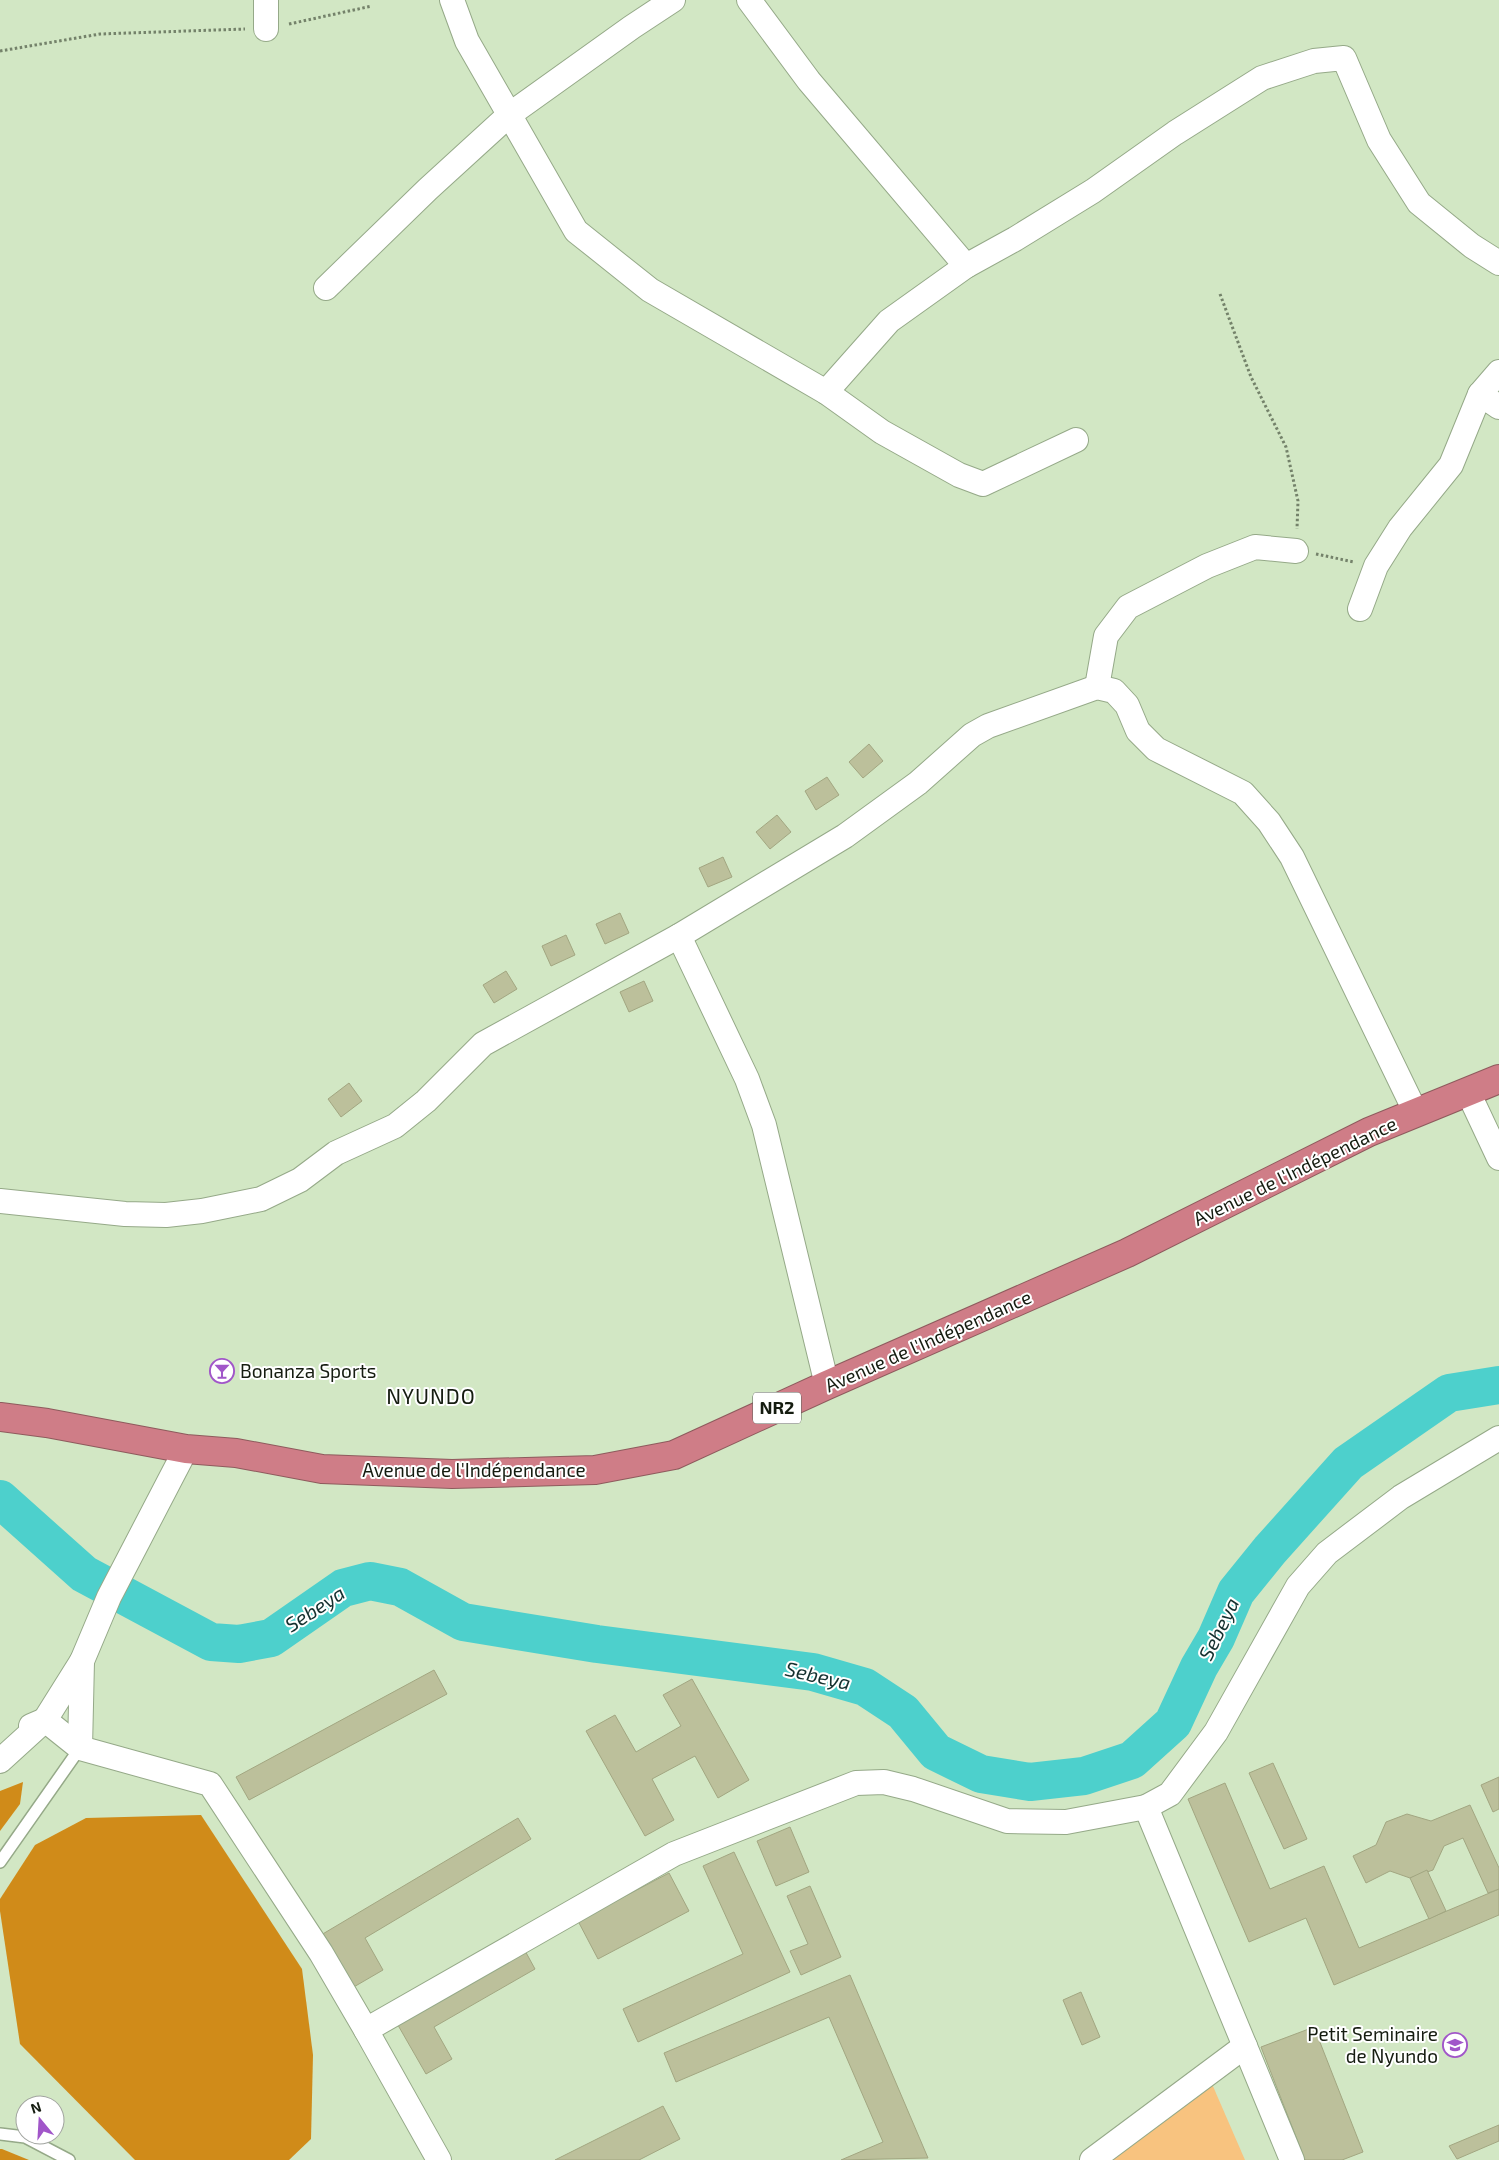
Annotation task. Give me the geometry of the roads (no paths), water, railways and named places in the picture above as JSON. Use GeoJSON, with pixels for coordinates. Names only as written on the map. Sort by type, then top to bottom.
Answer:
{"type":"FeatureCollection","features":[{"type":"Feature","properties":{"kind":"highway","name":"Avenue de l'Indépendance"},"geometry":{"type":"LineString","coordinates":[[0,1417],[186,1449],[236,1454],[322,1469],[452,1474],[595,1470],[674,1455],[827,1385],[1127,1253],[1369,1132],[1499,1079]]}},
{"type":"Feature","properties":{"kind":"street"},"geometry":{"type":"LineString","coordinates":[[266,0],[266,29]]}},
{"type":"Feature","properties":{"kind":"street"},"geometry":{"type":"LineString","coordinates":[[452,0],[467,41],[576,231],[650,290],[826,392],[882,432],[959,475],[983,484],[1076,440]]}},
{"type":"Feature","properties":{"kind":"street"},"geometry":{"type":"LineString","coordinates":[[326,288],[509,115],[673,0]]}},
{"type":"Feature","properties":{"kind":"street"},"geometry":{"type":"LineString","coordinates":[[749,0],[809,81],[966,266]]}},
{"type":"Feature","properties":{"kind":"street"},"geometry":{"type":"LineString","coordinates":[[826,392],[890,321],[966,266],[1015,239],[1093,191],[1175,133],[1262,78],[1314,61],[1344,58],[1379,140],[1419,203],[1472,246],[1499,263]]}},
{"type":"Feature","properties":{"kind":"street"},"geometry":{"type":"LineString","coordinates":[[1360,609],[1376,566],[1400,528],[1451,465],[1489,400],[1499,372]]}},
{"type":"Feature","properties":{"kind":"street"},"geometry":{"type":"LineString","coordinates":[[1097,687],[1106,636],[1128,607],[1207,566],[1255,546],[1296,551]]}},
{"type":"Feature","properties":{"kind":"street"},"geometry":{"type":"LineString","coordinates":[[0,1201],[125,1214],[166,1215],[202,1211],[261,1199],[300,1180],[336,1153],[394,1126],[426,1101],[483,1044],[680,936],[845,836],[918,783],[972,735],[988,726],[1097,687],[1114,691],[1127,705],[1138,731],[1156,750],[1243,792],[1269,822],[1292,857],[1416,1113]]}},
{"type":"Feature","properties":{"kind":"street"},"geometry":{"type":"LineString","coordinates":[[680,936],[747,1079],[764,1125],[827,1385]]}},
{"type":"Feature","properties":{"kind":"street"},"geometry":{"type":"LineString","coordinates":[[1468,1092],[1499,1158]]}},
{"type":"Feature","properties":{"kind":"street"},"geometry":{"type":"LineString","coordinates":[[366,2030],[674,1854],[856,1783],[884,1782],[913,1789],[1007,1821],[1066,1822],[1146,1807],[1170,1794],[1216,1732],[1298,1586],[1327,1552],[1401,1497],[1499,1438]]}},
{"type":"Feature","properties":{"kind":"street"},"geometry":{"type":"LineString","coordinates":[[0,1761],[45,1720],[82,1661],[109,1597],[186,1449]]}},
{"type":"Feature","properties":{"kind":"street"},"geometry":{"type":"LineString","coordinates":[[80,1748],[82,1661]]}},
{"type":"Feature","properties":{"kind":"street"},"geometry":{"type":"LineString","coordinates":[[0,1740],[45,1720]]}},
{"type":"Feature","properties":{"kind":"street"},"geometry":{"type":"LineString","coordinates":[[45,1720],[80,1748],[210,1784],[321,1953],[439,2160]]}},
{"type":"Feature","properties":{"kind":"street"},"geometry":{"type":"LineString","coordinates":[[1146,1807],[1292,2160]]}},
{"type":"Feature","properties":{"kind":"street"},"geometry":{"type":"LineString","coordinates":[[1092,2160],[1245,2046]]}},
{"type":"Feature","properties":{"kind":"lane"},"geometry":{"type":"LineString","coordinates":[[0,1862],[80,1748]]}},
{"type":"Feature","properties":{"kind":"lane"},"geometry":{"type":"LineString","coordinates":[[0,2134],[25,2137],[69,2160]]}},
{"type":"Feature","properties":{"kind":"waterway","name":"Sebeya"},"geometry":{"type":"LineString","coordinates":[[0,1499],[84,1574],[211,1642],[239,1644],[271,1638],[343,1588],[370,1581],[400,1587],[463,1622],[597,1644],[813,1672],[865,1687],[903,1712],[936,1752],[981,1774],[1030,1782],[1084,1776],[1132,1760],[1173,1723],[1199,1667],[1216,1638],[1236,1592],[1270,1550],[1348,1463],[1449,1393],[1499,1385]]}},
{"type":"Feature","properties":{"kind":"place","name":"Bonanza Sports"},"geometry":{"type":"Point","coordinates":[222,1371]}},
{"type":"Feature","properties":{"kind":"place","name":"Petit Seminaire de Nyundo"},"geometry":{"type":"Point","coordinates":[1455,2045]}},
{"type":"Feature","properties":{"kind":"district","name":"NYUNDO"},"geometry":{"type":"Point","coordinates":[431,1397]}}]}
